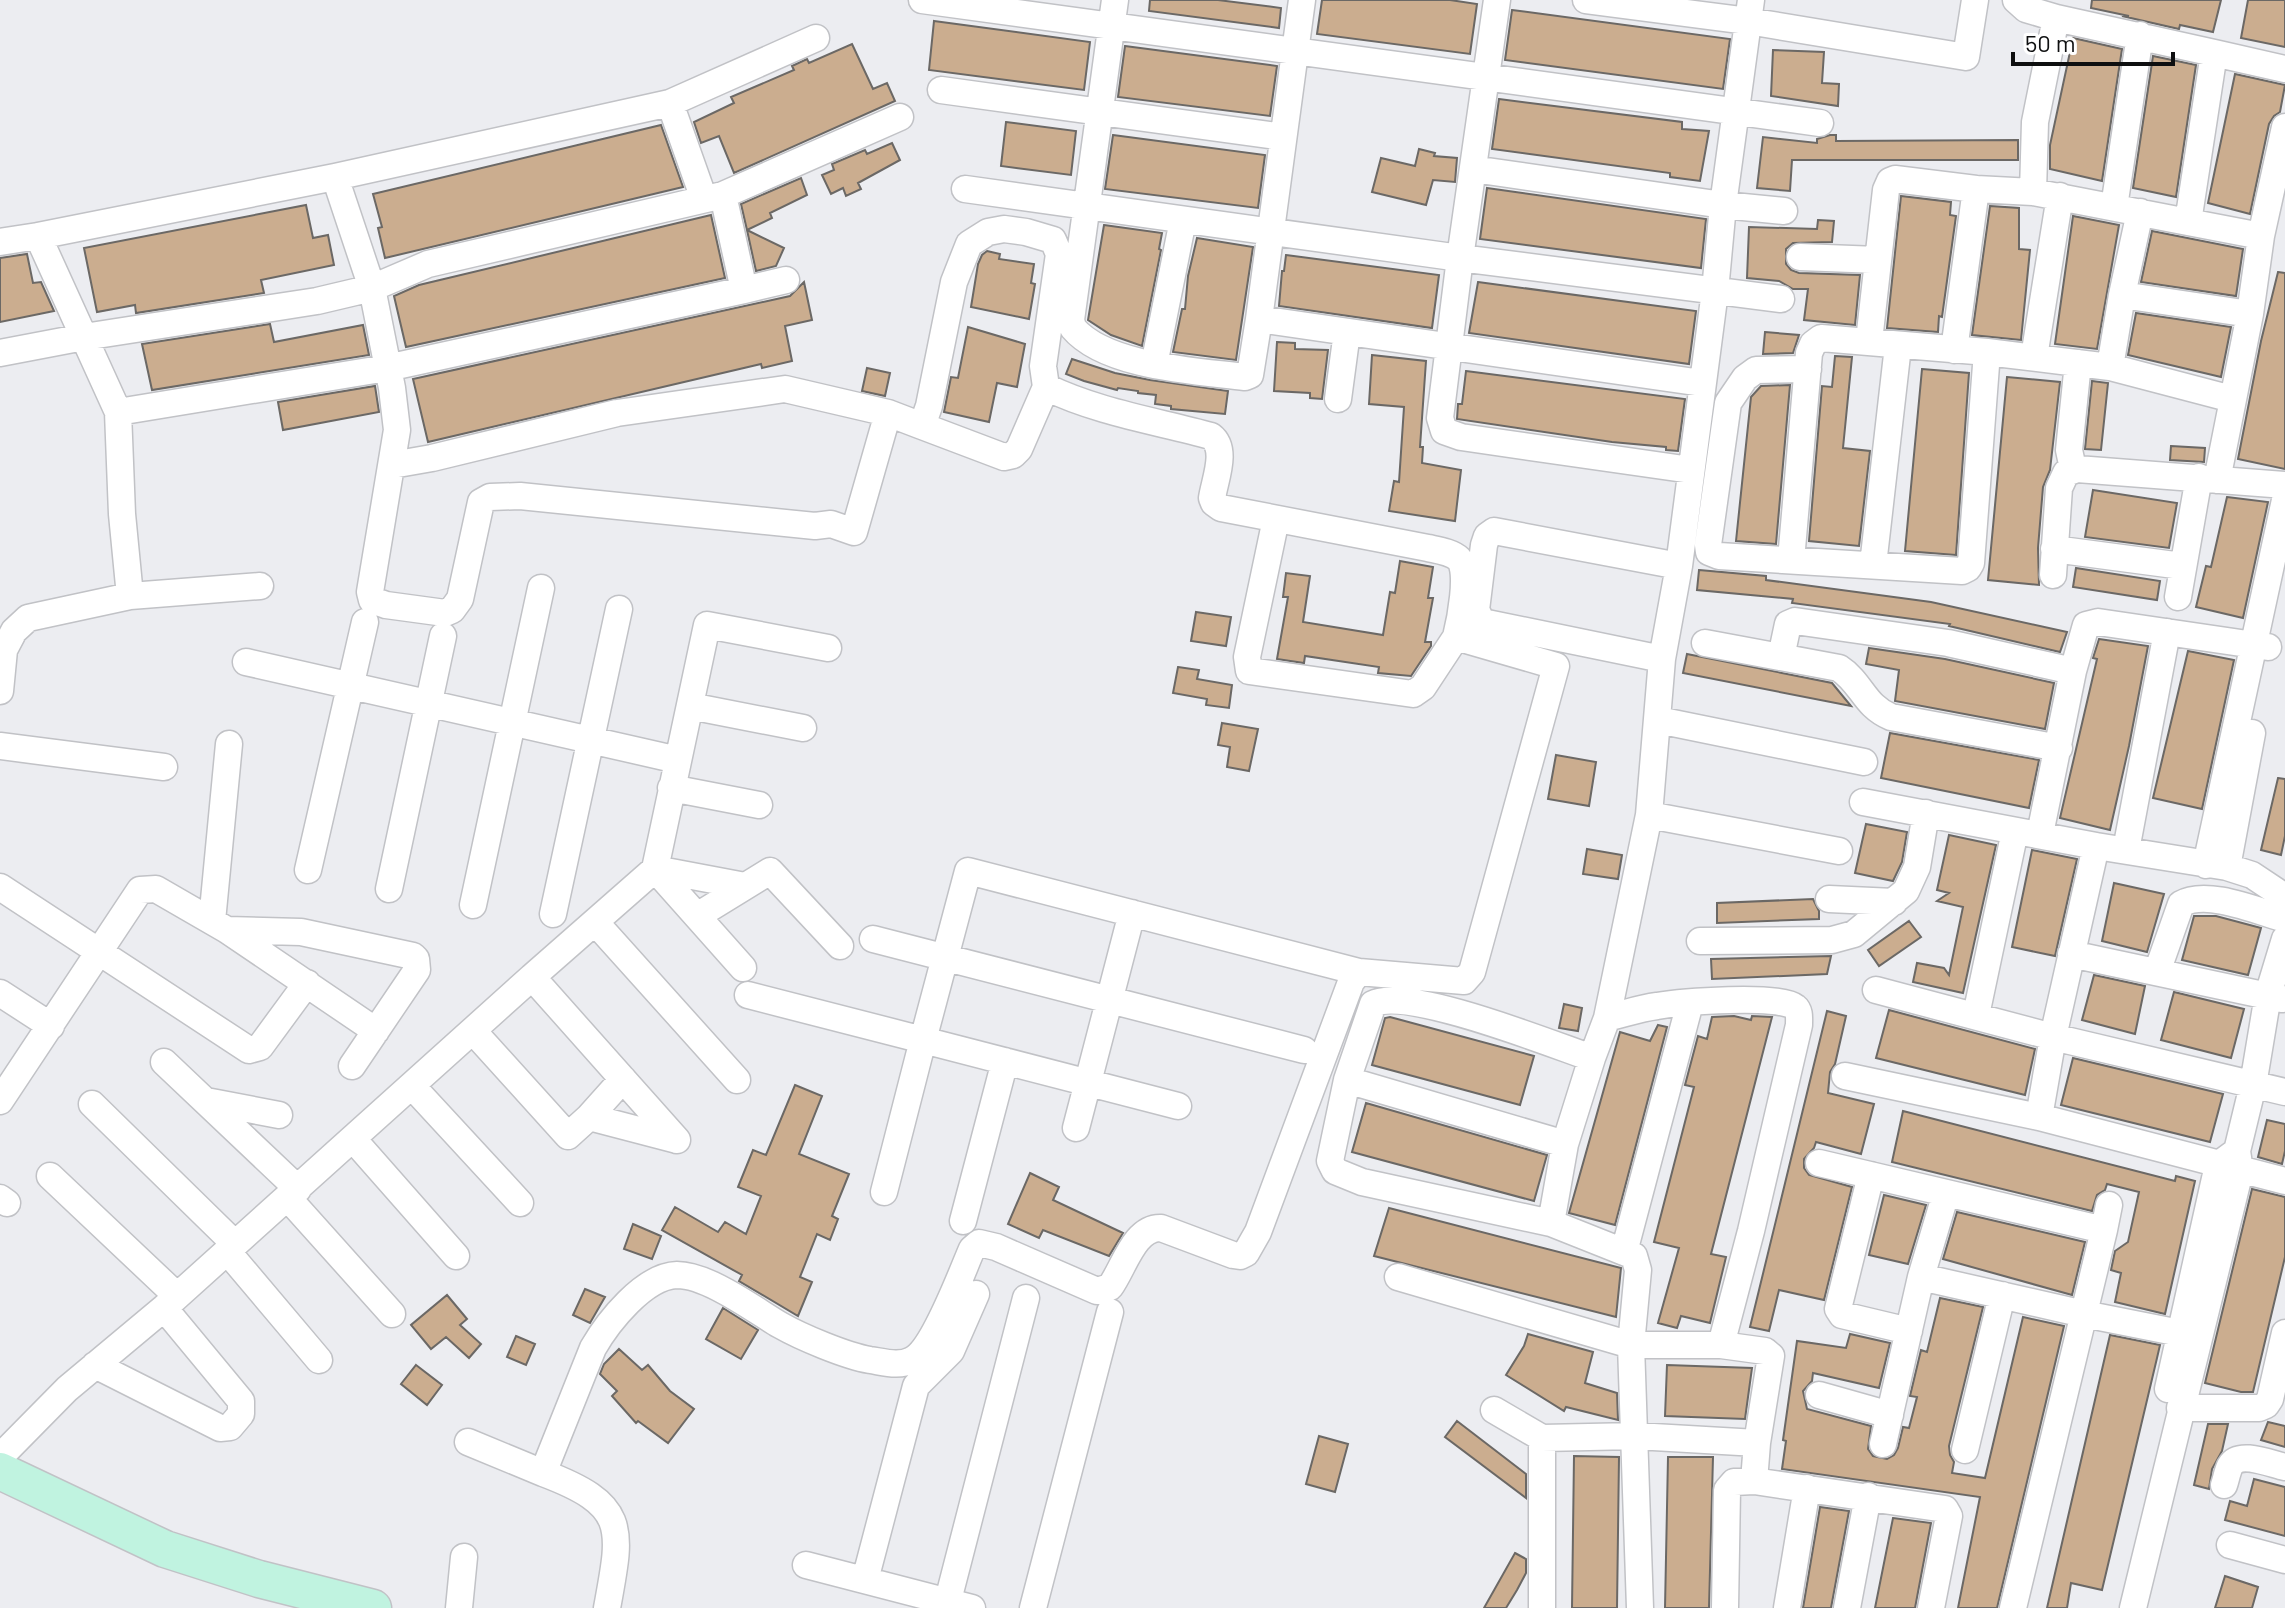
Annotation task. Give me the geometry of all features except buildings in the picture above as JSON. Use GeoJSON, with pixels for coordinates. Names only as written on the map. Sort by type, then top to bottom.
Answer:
{"type":"FeatureCollection","features":[{"type":"Feature","properties":{"kind":"street"},"geometry":{"type":"LineString","coordinates":[[922,0],[1820,123]]}},
{"type":"Feature","properties":{"kind":"street"},"geometry":{"type":"LineString","coordinates":[[1115,0],[1071,320],[1073,328],[1112,353],[1154,365],[1245,377],[1250,375],[1259,319],[1302,0]]}},
{"type":"Feature","properties":{"kind":"street"},"geometry":{"type":"LineString","coordinates":[[1497,0],[1448,347],[1441,428],[1450,434],[1691,470]]}},
{"type":"Feature","properties":{"kind":"street"},"geometry":{"type":"LineString","coordinates":[[1586,0],[1750,11],[1966,57],[1975,0]]}},
{"type":"Feature","properties":{"kind":"street"},"geometry":{"type":"LineString","coordinates":[[2016,0],[2026,9],[2056,18],[2285,69]]}},
{"type":"Feature","properties":{"kind":"street"},"geometry":{"type":"LineString","coordinates":[[1551,1223],[1565,1144],[1607,1018],[1649,815],[1662,659],[1679,566],[1750,11]]}},
{"type":"Feature","properties":{"kind":"street"},"geometry":{"type":"LineString","coordinates":[[2033,192],[2035,122],[2056,18]]}},
{"type":"Feature","properties":{"kind":"street"},"geometry":{"type":"LineString","coordinates":[[2110,367],[2122,295],[2140,35]]}},
{"type":"Feature","properties":{"kind":"street"},"geometry":{"type":"LineString","coordinates":[[0,242],[335,177],[670,103],[816,38]]}},
{"type":"Feature","properties":{"kind":"street"},"geometry":{"type":"LineString","coordinates":[[2188,222],[2214,53]]}},
{"type":"Feature","properties":{"kind":"street"},"geometry":{"type":"LineString","coordinates":[[941,90],[1283,137]]}},
{"type":"Feature","properties":{"kind":"street"},"geometry":{"type":"LineString","coordinates":[[670,103],[714,197],[744,290]]}},
{"type":"Feature","properties":{"kind":"street"},"geometry":{"type":"LineString","coordinates":[[0,353],[317,301],[372,288],[428,264],[714,197],[900,117]]}},
{"type":"Feature","properties":{"kind":"street"},"geometry":{"type":"LineString","coordinates":[[2178,597],[2182,566],[2232,399],[2250,314],[2261,236],[2285,127]]}},
{"type":"Feature","properties":{"kind":"street"},"geometry":{"type":"LineString","coordinates":[[1473,169],[1784,211]]}},
{"type":"Feature","properties":{"kind":"street"},"geometry":{"type":"LineString","coordinates":[[335,177],[372,288],[397,430],[370,592],[372,600],[386,605],[445,613],[452,610],[460,599],[481,502],[490,497],[520,496],[815,526],[831,524],[854,532],[888,413]]}},
{"type":"Feature","properties":{"kind":"street"},"geometry":{"type":"LineString","coordinates":[[1869,341],[1886,190],[1890,181],[1900,178],[1976,189],[2060,196],[2261,236]]}},
{"type":"Feature","properties":{"kind":"street"},"geometry":{"type":"LineString","coordinates":[[965,189],[1781,299]]}},
{"type":"Feature","properties":{"kind":"street"},"geometry":{"type":"LineString","coordinates":[[1954,350],[1976,189]]}},
{"type":"Feature","properties":{"kind":"street"},"geometry":{"type":"LineString","coordinates":[[2034,357],[2060,196]]}},
{"type":"Feature","properties":{"kind":"street"},"geometry":{"type":"LineString","coordinates":[[1154,365],[1183,220]]}},
{"type":"Feature","properties":{"kind":"street"},"geometry":{"type":"LineString","coordinates":[[392,465],[617,413],[785,389],[888,413],[922,426],[1004,457],[1013,455],[1019,449],[1046,387],[1043,366],[1058,249],[1053,240],[1004,229],[988,232],[969,244],[954,282],[929,406],[922,426]]}},
{"type":"Feature","properties":{"kind":"street"},"geometry":{"type":"LineString","coordinates":[[38,236],[118,412],[122,514],[130,596]]}},
{"type":"Feature","properties":{"kind":"street"},"geometry":{"type":"LineString","coordinates":[[1800,257],[1878,260]]}},
{"type":"Feature","properties":{"kind":"street"},"geometry":{"type":"LineString","coordinates":[[118,412],[387,368],[786,280]]}},
{"type":"Feature","properties":{"kind":"street"},"geometry":{"type":"LineString","coordinates":[[2122,295],[2250,314]]}},
{"type":"Feature","properties":{"kind":"street"},"geometry":{"type":"LineString","coordinates":[[1259,319],[1702,383]]}},
{"type":"Feature","properties":{"kind":"street"},"geometry":{"type":"LineString","coordinates":[[1338,399],[1347,332]]}},
{"type":"Feature","properties":{"kind":"street"},"geometry":{"type":"LineString","coordinates":[[1791,560],[1810,348],[1821,338],[1987,352],[2110,367],[2232,399]]}},
{"type":"Feature","properties":{"kind":"street"},"geometry":{"type":"LineString","coordinates":[[1873,565],[1898,346]]}},
{"type":"Feature","properties":{"kind":"street"},"geometry":{"type":"LineString","coordinates":[[1808,369],[1756,370],[1745,378],[1728,403],[1709,552],[1715,556],[1962,571],[1968,568],[1987,352]]}},
{"type":"Feature","properties":{"kind":"street"},"geometry":{"type":"LineString","coordinates":[[2077,469],[2072,464],[2069,450],[2078,363]]}},
{"type":"Feature","properties":{"kind":"street"},"geometry":{"type":"LineString","coordinates":[[1046,387],[1083,403],[1211,436],[1220,450],[1212,498],[1214,503],[1232,511],[1276,519],[1428,548],[1456,556],[1465,575],[1456,637],[1423,687],[1413,694],[1249,671],[1247,657],[1276,519]]}},
{"type":"Feature","properties":{"kind":"street"},"geometry":{"type":"LineString","coordinates":[[2182,566],[2054,562],[2059,488],[2066,473],[2077,469],[2285,485]]}},
{"type":"Feature","properties":{"kind":"street"},"geometry":{"type":"LineString","coordinates":[[2216,866],[2263,635],[2285,500]]}},
{"type":"Feature","properties":{"kind":"street"},"geometry":{"type":"LineString","coordinates":[[1662,659],[1482,622],[1476,610],[1484,545],[1487,536],[1494,531],[1679,566]]}},
{"type":"Feature","properties":{"kind":"street"},"geometry":{"type":"LineString","coordinates":[[2263,635],[2285,564]]}},
{"type":"Feature","properties":{"kind":"street"},"geometry":{"type":"LineString","coordinates":[[0,691],[4,650],[20,624],[28,618],[130,596],[260,586]]}},
{"type":"Feature","properties":{"kind":"street"},"geometry":{"type":"LineString","coordinates":[[473,905],[541,588]]}},
{"type":"Feature","properties":{"kind":"street"},"geometry":{"type":"LineString","coordinates":[[553,914],[619,609]]}},
{"type":"Feature","properties":{"kind":"street"},"geometry":{"type":"LineString","coordinates":[[308,870],[365,622]]}},
{"type":"Feature","properties":{"kind":"street"},"geometry":{"type":"LineString","coordinates":[[1781,657],[1788,624],[1792,622],[1948,643],[2073,671]]}},
{"type":"Feature","properties":{"kind":"street"},"geometry":{"type":"LineString","coordinates":[[1976,1015],[2028,833],[2059,748],[2073,671],[2086,625],[2098,622],[2167,632],[2263,635]]}},
{"type":"Feature","properties":{"kind":"street"},"geometry":{"type":"LineString","coordinates":[[0,1457],[95,1365],[231,1248],[655,869],[707,625],[828,648]]}},
{"type":"Feature","properties":{"kind":"street"},"geometry":{"type":"LineString","coordinates":[[1844,671],[1850,629]]}},
{"type":"Feature","properties":{"kind":"street"},"geometry":{"type":"LineString","coordinates":[[2126,850],[2167,632]]}},
{"type":"Feature","properties":{"kind":"street"},"geometry":{"type":"LineString","coordinates":[[389,889],[443,636]]}},
{"type":"Feature","properties":{"kind":"street"},"geometry":{"type":"LineString","coordinates":[[884,1192],[968,871],[1359,972],[1464,981],[1469,978],[1477,960],[1556,666],[1456,637]]}},
{"type":"Feature","properties":{"kind":"street"},"geometry":{"type":"LineString","coordinates":[[1705,643],[1844,671],[1854,680],[1871,706],[1891,717],[2059,748]]}},
{"type":"Feature","properties":{"kind":"street"},"geometry":{"type":"LineString","coordinates":[[246,662],[678,760]]}},
{"type":"Feature","properties":{"kind":"street"},"geometry":{"type":"LineString","coordinates":[[690,706],[803,728]]}},
{"type":"Feature","properties":{"kind":"street"},"geometry":{"type":"LineString","coordinates":[[1658,720],[1864,762]]}},
{"type":"Feature","properties":{"kind":"street"},"geometry":{"type":"LineString","coordinates":[[219,926],[229,744]]}},
{"type":"Feature","properties":{"kind":"street"},"geometry":{"type":"LineString","coordinates":[[0,746],[164,767]]}},
{"type":"Feature","properties":{"kind":"street"},"geometry":{"type":"LineString","coordinates":[[671,788],[759,805]]}},
{"type":"Feature","properties":{"kind":"street"},"geometry":{"type":"LineString","coordinates":[[1863,802],[2216,866],[2252,875],[2285,897]]}},
{"type":"Feature","properties":{"kind":"street"},"geometry":{"type":"LineString","coordinates":[[1700,941],[1846,938],[1906,891],[1917,867],[1926,813]]}},
{"type":"Feature","properties":{"kind":"street"},"geometry":{"type":"LineString","coordinates":[[1649,815],[1839,851]]}},
{"type":"Feature","properties":{"kind":"street"},"geometry":{"type":"LineString","coordinates":[[2039,1117],[2053,1037],[2096,846]]}},
{"type":"Feature","properties":{"kind":"street"},"geometry":{"type":"LineString","coordinates":[[655,869],[745,886]]}},
{"type":"Feature","properties":{"kind":"street"},"geometry":{"type":"LineString","coordinates":[[655,869],[743,968]]}},
{"type":"Feature","properties":{"kind":"street"},"geometry":{"type":"LineString","coordinates":[[697,916],[770,871],[840,946]]}},
{"type":"Feature","properties":{"kind":"street"},"geometry":{"type":"LineString","coordinates":[[0,887],[249,1050],[260,1047],[307,983]]}},
{"type":"Feature","properties":{"kind":"street"},"geometry":{"type":"LineString","coordinates":[[1,1097],[51,1026],[97,952],[144,888],[156,889],[219,926],[376,1031]]}},
{"type":"Feature","properties":{"kind":"street"},"geometry":{"type":"LineString","coordinates":[[2157,972],[2181,904],[2190,898],[2205,897],[2285,919]]}},
{"type":"Feature","properties":{"kind":"street"},"geometry":{"type":"LineString","coordinates":[[1829,899],[1894,902]]}},
{"type":"Feature","properties":{"kind":"street"},"geometry":{"type":"LineString","coordinates":[[1076,1128],[1132,913]]}},
{"type":"Feature","properties":{"kind":"street"},"geometry":{"type":"LineString","coordinates":[[595,922],[737,1080]]}},
{"type":"Feature","properties":{"kind":"street"},"geometry":{"type":"LineString","coordinates":[[219,926],[301,932],[413,956],[418,963],[417,970],[352,1066]]}},
{"type":"Feature","properties":{"kind":"street"},"geometry":{"type":"LineString","coordinates":[[873,939],[1304,1050]]}},
{"type":"Feature","properties":{"kind":"street"},"geometry":{"type":"LineString","coordinates":[[2126,1602],[2231,1162],[2276,998],[2285,939]]}},
{"type":"Feature","properties":{"kind":"street"},"geometry":{"type":"LineString","coordinates":[[2071,954],[2276,998]]}},
{"type":"Feature","properties":{"kind":"street"},"geometry":{"type":"LineString","coordinates":[[543,1473],[602,1331],[642,1289],[657,1279],[680,1275],[691,1277],[739,1298],[782,1326],[859,1358],[893,1364],[912,1361],[930,1343],[972,1249],[979,1243],[996,1247],[1097,1291],[1110,1287],[1142,1233],[1152,1228],[1161,1228],[1233,1255],[1246,1253],[1258,1232],[1298,1131],[1351,982],[1359,972]]}},
{"type":"Feature","properties":{"kind":"street"},"geometry":{"type":"LineString","coordinates":[[532,977],[677,1140],[589,1117]]}},
{"type":"Feature","properties":{"kind":"street"},"geometry":{"type":"LineString","coordinates":[[1876,990],[2053,1037],[2285,1092]]}},
{"type":"Feature","properties":{"kind":"street"},"geometry":{"type":"LineString","coordinates":[[0,993],[51,1026]]}},
{"type":"Feature","properties":{"kind":"street"},"geometry":{"type":"LineString","coordinates":[[748,995],[1178,1106]]}},
{"type":"Feature","properties":{"kind":"street"},"geometry":{"type":"LineString","coordinates":[[1592,1058],[1425,1003],[1386,998],[1373,1004],[1347,1080],[1330,1158],[1335,1171],[1376,1186],[1551,1223],[1634,1256],[1638,1265],[1631,1345],[1640,1608]]}},
{"type":"Feature","properties":{"kind":"street"},"geometry":{"type":"LineString","coordinates":[[1607,1018],[1656,1006],[1774,1000],[1793,1005],[1799,1018],[1751,1231],[1721,1345]]}},
{"type":"Feature","properties":{"kind":"street"},"geometry":{"type":"LineString","coordinates":[[1624,1252],[1690,1003]]}},
{"type":"Feature","properties":{"kind":"street"},"geometry":{"type":"LineString","coordinates":[[473,1031],[568,1136],[623,1079]]}},
{"type":"Feature","properties":{"kind":"street"},"geometry":{"type":"LineString","coordinates":[[963,1221],[1005,1061]]}},
{"type":"Feature","properties":{"kind":"street"},"geometry":{"type":"LineString","coordinates":[[164,1062],[206,1101],[293,1193],[392,1314]]}},
{"type":"Feature","properties":{"kind":"street"},"geometry":{"type":"LineString","coordinates":[[1845,1076],[2231,1162],[2285,1181]]}},
{"type":"Feature","properties":{"kind":"street"},"geometry":{"type":"LineString","coordinates":[[1347,1080],[1565,1144]]}},
{"type":"Feature","properties":{"kind":"street"},"geometry":{"type":"LineString","coordinates":[[412,1086],[520,1203]]}},
{"type":"Feature","properties":{"kind":"street"},"geometry":{"type":"LineString","coordinates":[[206,1101],[279,1115]]}},
{"type":"Feature","properties":{"kind":"street"},"geometry":{"type":"LineString","coordinates":[[92,1104],[231,1248],[319,1360]]}},
{"type":"Feature","properties":{"kind":"street"},"geometry":{"type":"LineString","coordinates":[[353,1139],[456,1256]]}},
{"type":"Feature","properties":{"kind":"street"},"geometry":{"type":"LineString","coordinates":[[1819,1163],[1946,1193],[2107,1217],[2013,1608]]}},
{"type":"Feature","properties":{"kind":"street"},"geometry":{"type":"LineString","coordinates":[[1871,1175],[1838,1309],[1842,1315],[1909,1331]]}},
{"type":"Feature","properties":{"kind":"street"},"geometry":{"type":"LineString","coordinates":[[50,1176],[170,1302],[241,1401],[241,1414],[230,1427],[220,1428],[95,1365]]}},
{"type":"Feature","properties":{"kind":"street"},"geometry":{"type":"LineString","coordinates":[[1883,1444],[1921,1277],[1946,1193]]}},
{"type":"Feature","properties":{"kind":"street"},"geometry":{"type":"LineString","coordinates":[[1398,1277],[1631,1345],[1721,1345],[1765,1351],[1771,1356],[1754,1481]]}},
{"type":"Feature","properties":{"kind":"street"},"geometry":{"type":"LineString","coordinates":[[1921,1277],[2189,1335]]}},
{"type":"Feature","properties":{"kind":"street"},"geometry":{"type":"LineString","coordinates":[[865,1580],[916,1386],[951,1351],[976,1294]]}},
{"type":"Feature","properties":{"kind":"street"},"geometry":{"type":"LineString","coordinates":[[1965,1450],[2002,1295]]}},
{"type":"Feature","properties":{"kind":"street"},"geometry":{"type":"LineString","coordinates":[[806,1565],[955,1606],[1026,1298]]}},
{"type":"Feature","properties":{"kind":"street"},"geometry":{"type":"LineString","coordinates":[[1033,1608],[1110,1312]]}},
{"type":"Feature","properties":{"kind":"street"},"geometry":{"type":"LineString","coordinates":[[2180,1408],[2259,1408],[2266,1405],[2285,1333]]}},
{"type":"Feature","properties":{"kind":"street"},"geometry":{"type":"LineString","coordinates":[[2126,1602],[2180,1408],[2189,1335]]}},
{"type":"Feature","properties":{"kind":"street"},"geometry":{"type":"LineString","coordinates":[[1819,1395],[1890,1415]]}},
{"type":"Feature","properties":{"kind":"street"},"geometry":{"type":"LineString","coordinates":[[1494,1410],[1542,1438],[1636,1436],[1757,1443]]}},
{"type":"Feature","properties":{"kind":"street"},"geometry":{"type":"LineString","coordinates":[[1542,1438],[1542,1608]]}},
{"type":"Feature","properties":{"kind":"street"},"geometry":{"type":"LineString","coordinates":[[468,1442],[575,1485],[613,1520],[618,1554],[607,1608]]}},
{"type":"Feature","properties":{"kind":"street"},"geometry":{"type":"LineString","coordinates":[[2224,1485],[2231,1464],[2236,1460],[2245,1458],[2285,1467]]}},
{"type":"Feature","properties":{"kind":"street"},"geometry":{"type":"LineString","coordinates":[[0,1471],[165,1549],[259,1579],[373,1608]]}},
{"type":"Feature","properties":{"kind":"street"},"geometry":{"type":"LineString","coordinates":[[1725,1608],[1727,1490],[1734,1482],[1754,1481],[1940,1507],[1947,1511],[1949,1516],[1931,1608]]}},
{"type":"Feature","properties":{"kind":"street"},"geometry":{"type":"LineString","coordinates":[[1787,1608],[1807,1488]]}},
{"type":"Feature","properties":{"kind":"street"},"geometry":{"type":"LineString","coordinates":[[1847,1608],[1868,1496]]}},
{"type":"Feature","properties":{"kind":"street"},"geometry":{"type":"LineString","coordinates":[[2230,1545],[2285,1560]]}},
{"type":"Feature","properties":{"kind":"street"},"geometry":{"type":"LineString","coordinates":[[459,1608],[464,1557]]}}]}
